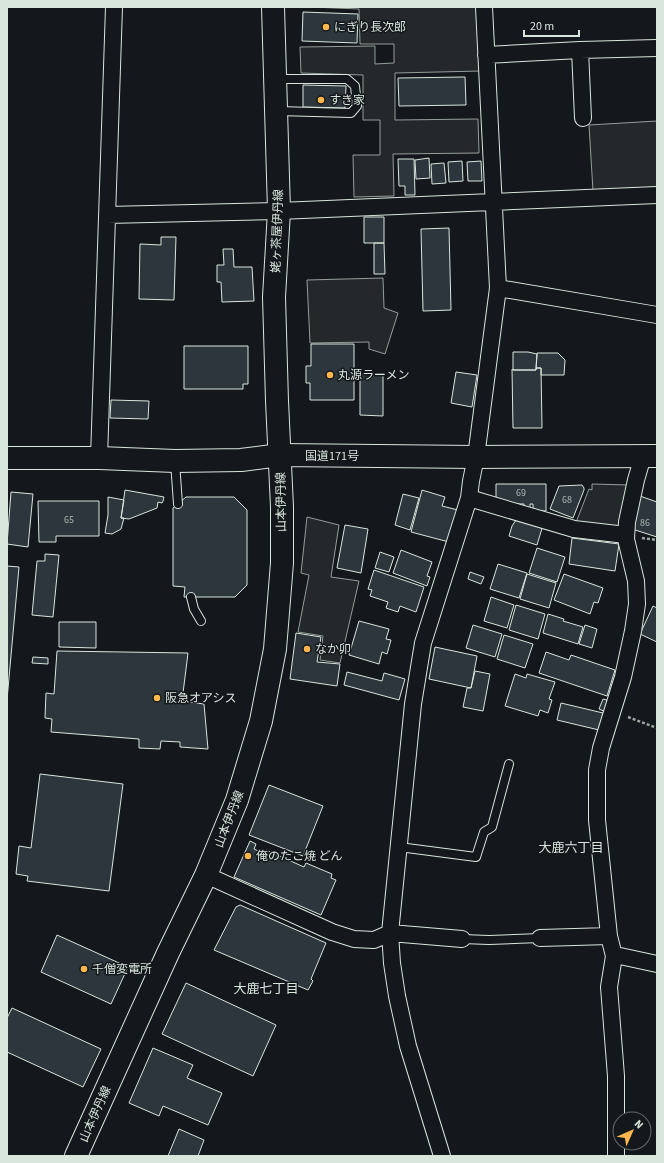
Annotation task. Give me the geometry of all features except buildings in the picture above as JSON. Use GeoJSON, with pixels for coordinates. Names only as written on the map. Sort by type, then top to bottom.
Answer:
{"type":"FeatureCollection","features":[{"type":"Feature","properties":{"kind":"main road","name":"姥ヶ茶屋伊丹線"},"geometry":{"type":"LineString","coordinates":[[273,7],[279,211],[274,298],[280,455]]}},
{"type":"Feature","properties":{"kind":"main road","name":"国道171号"},"geometry":{"type":"LineString","coordinates":[[7,458],[99,458],[175,461],[241,460],[280,455],[476,457],[650,456]]}},
{"type":"Feature","properties":{"kind":"main road","name":"山本伊丹線"},"geometry":{"type":"LineString","coordinates":[[76,1156],[168,953],[206,875],[237,800],[261,721],[275,649],[282,563],[280,455]]}},
{"type":"Feature","properties":{"kind":"street"},"geometry":{"type":"LineString","coordinates":[[99,458],[114,7]]}},
{"type":"Feature","properties":{"kind":"street"},"geometry":{"type":"LineString","coordinates":[[442,1156],[408,1046],[397,996],[390,933],[413,704],[423,642],[469,498],[476,457],[498,288],[484,7]]}},
{"type":"Feature","properties":{"kind":"street"},"geometry":{"type":"LineString","coordinates":[[486,55],[657,48]]}},
{"type":"Feature","properties":{"kind":"street"},"geometry":{"type":"LineString","coordinates":[[580,50],[583,118]]}},
{"type":"Feature","properties":{"kind":"street"},"geometry":{"type":"LineString","coordinates":[[107,215],[279,211],[657,195]]}},
{"type":"Feature","properties":{"kind":"street"},"geometry":{"type":"LineString","coordinates":[[498,288],[657,315]]}},
{"type":"Feature","properties":{"kind":"street"},"geometry":{"type":"LineString","coordinates":[[616,1156],[616,1076],[609,987],[614,956],[609,936],[597,820],[597,770],[601,748],[623,677],[637,604],[636,581],[626,539],[626,522],[636,480],[650,456]]}},
{"type":"Feature","properties":{"kind":"street"},"geometry":{"type":"LineString","coordinates":[[469,498],[574,529],[626,535]]}},
{"type":"Feature","properties":{"kind":"street"},"geometry":{"type":"LineString","coordinates":[[206,875],[339,934],[354,938],[374,940],[390,933],[462,939]]}},
{"type":"Feature","properties":{"kind":"street"},"geometry":{"type":"LineString","coordinates":[[540,938],[609,936]]}},
{"type":"Feature","properties":{"kind":"street"},"geometry":{"type":"LineString","coordinates":[[614,956],[657,964]]}},
{"type":"Feature","properties":{"kind":"lane"},"geometry":{"type":"LineString","coordinates":[[275,79],[347,80],[355,86],[356,106],[351,113],[276,111]]}},
{"type":"Feature","properties":{"kind":"lane"},"geometry":{"type":"LineString","coordinates":[[175,461],[178,504]]}},
{"type":"Feature","properties":{"kind":"lane"},"geometry":{"type":"LineString","coordinates":[[191,597],[194,609],[201,621]]}},
{"type":"Feature","properties":{"kind":"lane"},"geometry":{"type":"LineString","coordinates":[[398,847],[476,857],[484,832],[492,826],[509,764]]}},
{"type":"Feature","properties":{"kind":"lane"},"geometry":{"type":"LineString","coordinates":[[462,939],[489,940],[540,938]]}},
{"type":"Feature","properties":{"kind":"path"},"geometry":{"type":"LineString","coordinates":[[612,711],[657,728]]}},
{"type":"Feature","properties":{"kind":"shaded area"},"geometry":{"type":"Polygon","coordinates":[[[311,7],[479,7],[481,71],[395,73],[395,120],[478,119],[479,153],[393,154],[394,196],[354,197],[353,155],[380,155],[380,120],[363,120],[363,75],[301,73],[300,47],[375,46],[375,64],[394,63],[394,44],[360,44],[359,9],[311,7]]]}},
{"type":"Feature","properties":{"kind":"shaded area"},"geometry":{"type":"Polygon","coordinates":[[[657,121],[657,187],[593,191],[589,125],[657,121]]]}},
{"type":"Feature","properties":{"kind":"shaded area"},"geometry":{"type":"Polygon","coordinates":[[[383,278],[384,308],[398,313],[385,354],[369,349],[369,342],[310,343],[307,280],[383,278]]]}},
{"type":"Feature","properties":{"kind":"shaded area"},"geometry":{"type":"Polygon","coordinates":[[[592,484],[629,485],[623,527],[575,525],[589,489],[592,490],[592,484]]]}},
{"type":"Feature","properties":{"kind":"shaded area"},"geometry":{"type":"Polygon","coordinates":[[[307,517],[339,525],[331,577],[359,581],[340,663],[320,660],[323,636],[298,632],[309,575],[301,573],[307,517]]]}},
{"type":"Feature","properties":{"kind":"place","name":"にぎり長次郎"},"geometry":{"type":"Point","coordinates":[326,27]}},
{"type":"Feature","properties":{"kind":"place","name":"すき家"},"geometry":{"type":"Point","coordinates":[321,100]}},
{"type":"Feature","properties":{"kind":"place","name":"丸源ラーメン"},"geometry":{"type":"Point","coordinates":[330,375]}},
{"type":"Feature","properties":{"kind":"place","name":"なか卯"},"geometry":{"type":"Point","coordinates":[307,649]}},
{"type":"Feature","properties":{"kind":"place","name":"阪急オアシス"},"geometry":{"type":"Point","coordinates":[157,698]}},
{"type":"Feature","properties":{"kind":"place","name":"俺のたこ焼 どん"},"geometry":{"type":"Point","coordinates":[248,856]}},
{"type":"Feature","properties":{"kind":"place","name":"千僧変電所"},"geometry":{"type":"Point","coordinates":[84,969]}},
{"type":"Feature","properties":{"kind":"district","name":"大鹿六丁目"},"geometry":{"type":"Point","coordinates":[571,847]}},
{"type":"Feature","properties":{"kind":"district","name":"大鹿七丁目"},"geometry":{"type":"Point","coordinates":[266,988]}}]}
